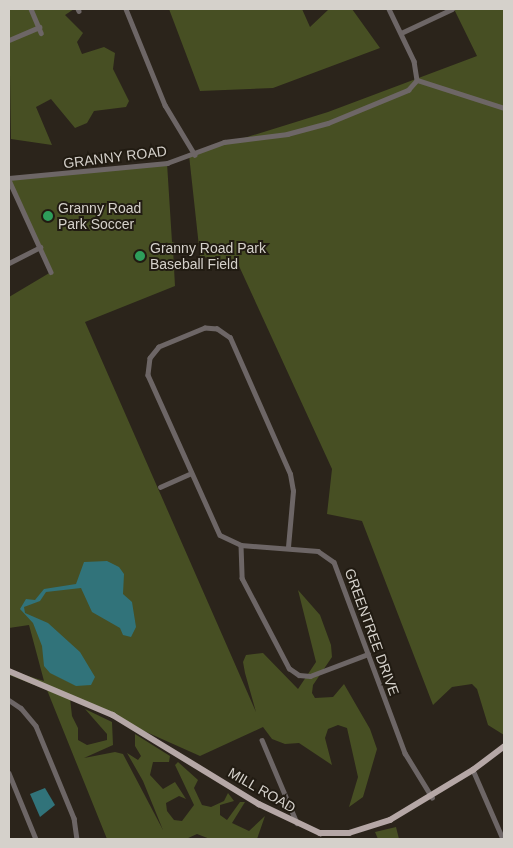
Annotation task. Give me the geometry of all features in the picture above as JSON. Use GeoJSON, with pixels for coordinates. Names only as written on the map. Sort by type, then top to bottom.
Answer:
{"type":"FeatureCollection","features":[{"type":"Feature","properties":{"kind":"main road","name":"MILL ROAD"},"geometry":{"type":"LineString","coordinates":[[9,671],[129,724],[259,804],[297,824],[331,837],[383,823],[432,797],[504,747]]}},
{"type":"Feature","properties":{"kind":"street"},"geometry":{"type":"LineString","coordinates":[[31,9],[41,34]]}},
{"type":"Feature","properties":{"kind":"street"},"geometry":{"type":"LineString","coordinates":[[126,9],[166,105],[195,155]]}},
{"type":"Feature","properties":{"kind":"street"},"geometry":{"type":"LineString","coordinates":[[390,9],[418,72],[417,80],[504,108]]}},
{"type":"Feature","properties":{"kind":"street"},"geometry":{"type":"LineString","coordinates":[[401,33],[452,9]]}},
{"type":"Feature","properties":{"kind":"street"},"geometry":{"type":"LineString","coordinates":[[9,40],[38,27]]}},
{"type":"Feature","properties":{"kind":"street","name":"GRANNY ROAD"},"geometry":{"type":"LineString","coordinates":[[9,179],[167,163],[195,155],[224,142],[287,134],[328,123],[408,90],[417,80]]}},
{"type":"Feature","properties":{"kind":"street"},"geometry":{"type":"LineString","coordinates":[[9,179],[51,272]]}},
{"type":"Feature","properties":{"kind":"street"},"geometry":{"type":"LineString","coordinates":[[9,263],[40,248]]}},
{"type":"Feature","properties":{"kind":"street"},"geometry":{"type":"LineString","coordinates":[[288,547],[293,491],[290,474],[232,342],[221,332],[210,328],[182,338],[155,351],[150,358],[148,375],[220,535],[241,545],[242,578],[289,668],[299,676],[310,676],[368,654]]}},
{"type":"Feature","properties":{"kind":"street"},"geometry":{"type":"LineString","coordinates":[[160,487],[191,473]]}},
{"type":"Feature","properties":{"kind":"street","name":"GREENTREE DRIVE"},"geometry":{"type":"LineString","coordinates":[[241,545],[288,547],[318,551],[334,562],[405,753],[432,797]]}},
{"type":"Feature","properties":{"kind":"street"},"geometry":{"type":"LineString","coordinates":[[9,700],[22,708],[36,726],[74,818],[77,839]]}},
{"type":"Feature","properties":{"kind":"street"},"geometry":{"type":"LineString","coordinates":[[262,740],[297,824]]}},
{"type":"Feature","properties":{"kind":"street"},"geometry":{"type":"LineString","coordinates":[[473,770],[503,839]]}},
{"type":"Feature","properties":{"kind":"street"},"geometry":{"type":"LineString","coordinates":[[9,773],[36,839]]}},
{"type":"Feature","properties":{"kind":"green space"},"geometry":{"type":"Polygon","coordinates":[[[9,9],[74,9],[65,15],[83,33],[77,42],[82,54],[104,47],[115,53],[113,69],[129,101],[126,107],[94,111],[87,123],[75,128],[51,99],[36,107],[52,145],[11,139],[9,9]]]}},
{"type":"Feature","properties":{"kind":"green space"},"geometry":{"type":"Polygon","coordinates":[[[169,9],[302,9],[310,27],[329,9],[352,9],[380,48],[273,88],[200,91],[169,9]]]}},
{"type":"Feature","properties":{"kind":"green space"},"geometry":{"type":"Polygon","coordinates":[[[454,9],[504,9],[504,735],[488,725],[477,689],[472,684],[452,687],[433,705],[362,521],[327,514],[332,469],[239,266],[200,256],[189,155],[328,112],[477,56],[454,9]]]}},
{"type":"Feature","properties":{"kind":"green space"},"geometry":{"type":"Polygon","coordinates":[[[167,163],[172,242],[175,243],[173,249],[175,286],[85,322],[256,712],[243,662],[246,655],[263,653],[298,689],[316,662],[298,590],[320,615],[331,645],[332,657],[313,685],[312,693],[315,698],[333,697],[344,684],[370,729],[377,749],[363,797],[349,807],[358,777],[347,728],[338,725],[328,729],[325,738],[332,765],[299,743],[285,744],[272,739],[263,727],[200,756],[70,698],[72,716],[78,728],[78,740],[87,745],[107,740],[107,734],[85,709],[112,722],[113,745],[84,758],[115,752],[123,754],[163,830],[143,781],[127,753],[138,760],[141,756],[135,746],[135,734],[170,756],[169,762],[153,762],[150,775],[163,789],[175,782],[186,799],[179,796],[166,803],[167,811],[174,820],[182,821],[194,805],[175,765],[178,762],[198,780],[194,788],[202,805],[211,807],[224,801],[228,793],[234,801],[220,805],[220,815],[227,820],[240,802],[245,802],[232,823],[249,831],[265,816],[257,839],[210,839],[197,834],[186,839],[107,839],[47,690],[9,675],[9,670],[44,681],[29,625],[9,628],[9,297],[51,272],[9,178],[167,163]]]}},
{"type":"Feature","properties":{"kind":"green space"},"geometry":{"type":"Polygon","coordinates":[[[396,827],[399,839],[378,839],[375,832],[396,827]]]}},
{"type":"Feature","properties":{"kind":"water"},"geometry":{"type":"Polygon","coordinates":[[[107,561],[119,567],[124,574],[123,594],[132,602],[136,627],[131,637],[123,635],[120,628],[92,612],[81,588],[46,592],[40,601],[24,607],[25,613],[48,623],[80,652],[95,677],[91,685],[76,686],[50,673],[44,666],[42,646],[33,623],[20,609],[26,599],[35,600],[44,589],[76,584],[84,562],[107,561]]]}},
{"type":"Feature","properties":{"kind":"water"},"geometry":{"type":"Polygon","coordinates":[[[45,788],[55,805],[40,817],[30,794],[45,788]]]}},
{"type":"Feature","properties":{"kind":"place","name":"Granny Road Park Soccer"},"geometry":{"type":"Point","coordinates":[48,216]}},
{"type":"Feature","properties":{"kind":"place","name":"Granny Road Park Baseball Field"},"geometry":{"type":"Point","coordinates":[140,256]}}]}
